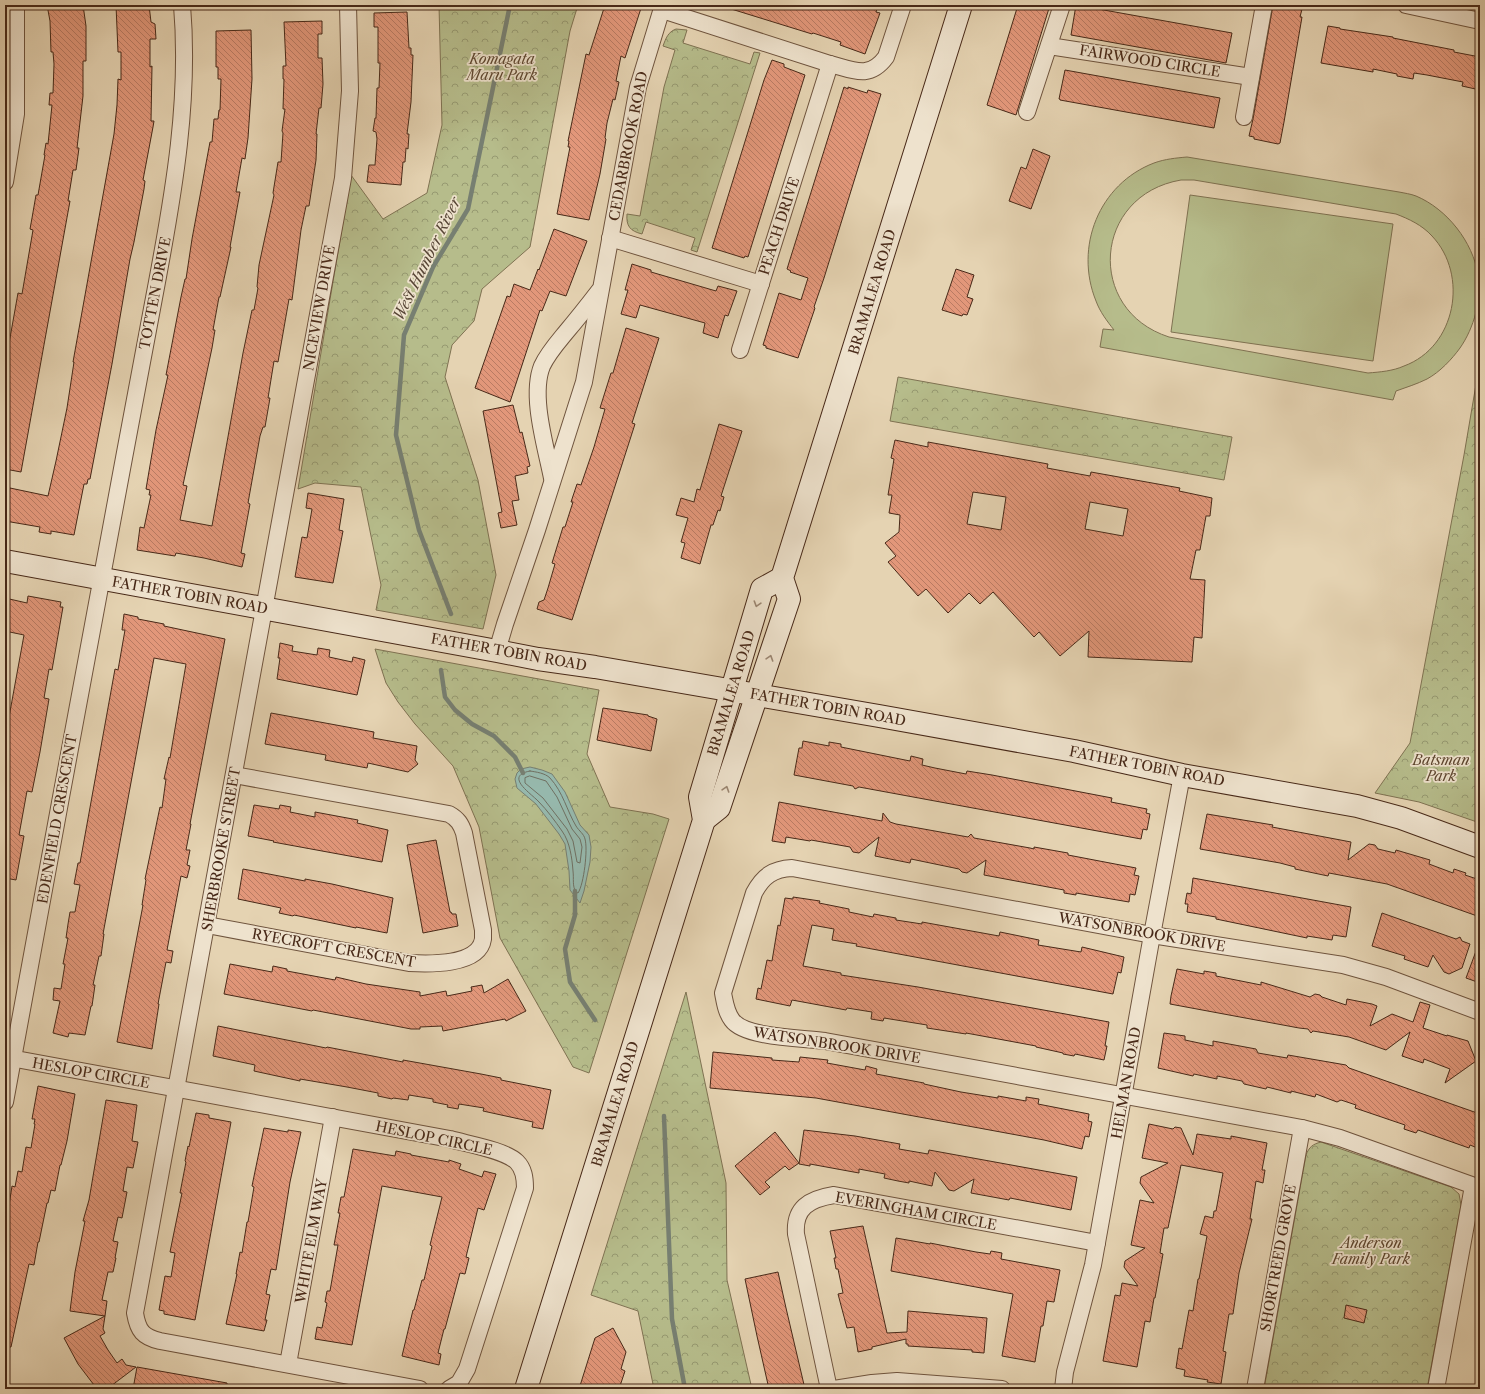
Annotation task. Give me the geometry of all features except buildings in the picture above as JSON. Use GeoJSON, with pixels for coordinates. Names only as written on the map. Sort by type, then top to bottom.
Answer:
{"type":"FeatureCollection","features":[{"type":"Feature","properties":{"kind":"main road","name":"BRAMALEA ROAD"},"geometry":{"type":"LineString","coordinates":[[704,820],[719,808],[789,599],[782,578],[961,5]]}},
{"type":"Feature","properties":{"kind":"main road","name":"FATHER TOBIN ROAD"},"geometry":{"type":"LineString","coordinates":[[5,561],[497,651],[538,660],[595,667],[732,690],[1074,752],[1182,775],[1357,806],[1422,825],[1480,847]]}},
{"type":"Feature","properties":{"kind":"main road","name":"BRAMALEA ROAD"},"geometry":{"type":"LineString","coordinates":[[526,1389],[704,820],[700,797],[762,590],[782,578]]}},
{"type":"Feature","properties":{"kind":"street"},"geometry":{"type":"LineString","coordinates":[[5,182],[16,5]]}},
{"type":"Feature","properties":{"kind":"street","name":"TOTTEN DRIVE"},"geometry":{"type":"LineString","coordinates":[[101,579],[178,163],[184,91],[184,39],[182,5]]}},
{"type":"Feature","properties":{"kind":"street","name":"NICEVIEW DRIVE"},"geometry":{"type":"LineString","coordinates":[[264,609],[343,178],[350,91],[348,5]]}},
{"type":"Feature","properties":{"kind":"street"},"geometry":{"type":"LineString","coordinates":[[663,7],[830,64],[857,72],[866,72],[881,64],[886,57],[903,5]]}},
{"type":"Feature","properties":{"kind":"street"},"geometry":{"type":"LineString","coordinates":[[1027,112],[1062,5]]}},
{"type":"Feature","properties":{"kind":"street"},"geometry":{"type":"LineString","coordinates":[[1244,117],[1264,5]]}},
{"type":"Feature","properties":{"kind":"street"},"geometry":{"type":"LineString","coordinates":[[1406,5],[1480,21]]}},
{"type":"Feature","properties":{"kind":"street","name":"CEDARBROOK ROAD"},"geometry":{"type":"LineString","coordinates":[[497,651],[584,382],[638,87],[663,7]]}},
{"type":"Feature","properties":{"kind":"street","name":"FAIRWOOD CIRCLE"},"geometry":{"type":"LineString","coordinates":[[1049,46],[1251,77]]}},
{"type":"Feature","properties":{"kind":"street","name":"PEACH DRIVE"},"geometry":{"type":"LineString","coordinates":[[610,238],[761,284],[830,64]]}},
{"type":"Feature","properties":{"kind":"street"},"geometry":{"type":"LineString","coordinates":[[740,350],[761,284]]}},
{"type":"Feature","properties":{"kind":"street","name":"CEDARBROOK ROAD"},"geometry":{"type":"LineString","coordinates":[[553,481],[538,408],[539,376],[542,366],[552,350],[600,290]]}},
{"type":"Feature","properties":{"kind":"street","name":"EDENFIELD CRESCENT"},"geometry":{"type":"LineString","coordinates":[[5,1102],[9,1058],[101,579]]}},
{"type":"Feature","properties":{"kind":"street","name":"SHERBROOKE STREET"},"geometry":{"type":"LineString","coordinates":[[177,1089],[264,609]]}},
{"type":"Feature","properties":{"kind":"street","name":"RYECROFT CRESCENT"},"geometry":{"type":"LineString","coordinates":[[207,925],[409,963],[428,964],[458,960],[471,956],[479,948],[483,940],[483,930],[464,833],[461,824],[456,818],[449,814],[234,775]]}},
{"type":"Feature","properties":{"kind":"street","name":"HELMAN ROAD"},"geometry":{"type":"LineString","coordinates":[[1063,1389],[1065,1372],[1091,1276],[1182,775]]}},
{"type":"Feature","properties":{"kind":"street","name":"WATSONBROOK DRIVE"},"geometry":{"type":"LineString","coordinates":[[1477,1187],[1340,1138],[1302,1128],[825,1041],[754,1033],[742,1028],[733,1021],[726,1010],[723,993],[754,893],[759,883],[765,877],[780,869],[800,870],[1152,935],[1343,965],[1386,978],[1480,1012]]}},
{"type":"Feature","properties":{"kind":"street","name":"HESLOP CIRCLE"},"geometry":{"type":"LineString","coordinates":[[9,1058],[450,1139],[511,1157],[522,1169],[525,1178],[525,1188],[467,1369],[459,1384],[449,1389]]}},
{"type":"Feature","properties":{"kind":"street"},"geometry":{"type":"LineString","coordinates":[[177,1089],[135,1309],[140,1330],[144,1335],[160,1341],[420,1389]]}},
{"type":"Feature","properties":{"kind":"street","name":"WHITE ELM WAY"},"geometry":{"type":"LineString","coordinates":[[288,1364],[333,1118]]}},
{"type":"Feature","properties":{"kind":"street","name":"SHORTREED GROVE"},"geometry":{"type":"LineString","coordinates":[[1255,1389],[1302,1128]]}},
{"type":"Feature","properties":{"kind":"street"},"geometry":{"type":"LineString","coordinates":[[1436,1389],[1477,1187]]}},
{"type":"Feature","properties":{"kind":"street","name":"EVERINGHAM CIRCLE"},"geometry":{"type":"LineString","coordinates":[[829,1389],[796,1234],[795,1223],[799,1212],[814,1201],[834,1195],[1097,1243]]}},
{"type":"Feature","properties":{"kind":"street"},"geometry":{"type":"LineString","coordinates":[[834,1389],[897,1381],[1002,1389]]}},
{"type":"Feature","properties":{"kind":"green space","name":"Komagata Maru Park"},"geometry":{"type":"Polygon","coordinates":[[[439,5],[578,5],[570,31],[530,247],[482,289],[474,321],[452,345],[445,377],[478,480],[496,575],[483,629],[376,610],[381,585],[361,487],[315,483],[298,489],[351,175],[383,219],[427,193],[442,125],[439,5]]]}},
{"type":"Feature","properties":{"kind":"green space"},"geometry":{"type":"Polygon","coordinates":[[[676,29],[687,30],[683,43],[750,64],[754,52],[760,53],[697,252],[691,250],[695,238],[646,222],[642,234],[632,230],[627,222],[627,214],[640,216],[664,87],[675,50],[663,46],[669,34],[676,29]]]}},
{"type":"Feature","properties":{"kind":"green space"},"geometry":{"type":"Polygon","coordinates":[[[1187,157],[1414,195],[1438,209],[1457,228],[1464,239],[1471,251],[1478,275],[1479,294],[1476,313],[1469,332],[1460,348],[1437,373],[1427,379],[1396,391],[1393,400],[1100,347],[1103,329],[1114,330],[1096,301],[1090,280],[1088,260],[1090,239],[1096,220],[1106,202],[1119,186],[1135,173],[1154,163],[1187,157]],[[1181,180],[1152,190],[1130,207],[1116,229],[1110,254],[1113,279],[1123,303],[1142,323],[1169,337],[1368,373],[1400,368],[1422,357],[1436,343],[1445,327],[1451,308],[1453,289],[1451,270],[1444,252],[1432,236],[1420,226],[1396,214],[1194,180],[1181,180]]]}},
{"type":"Feature","properties":{"kind":"green space"},"geometry":{"type":"Polygon","coordinates":[[[1190,195],[1393,224],[1373,361],[1171,332],[1190,195]]]}},
{"type":"Feature","properties":{"kind":"green space","name":"Batsman Park"},"geometry":{"type":"Polygon","coordinates":[[[1480,361],[1480,823],[1419,802],[1375,793],[1410,743],[1464,455],[1480,361]]]}},
{"type":"Feature","properties":{"kind":"green space"},"geometry":{"type":"Polygon","coordinates":[[[898,377],[1232,437],[1224,480],[890,421],[898,377]]]}},
{"type":"Feature","properties":{"kind":"green space"},"geometry":{"type":"Polygon","coordinates":[[[375,649],[599,690],[587,754],[610,807],[653,814],[669,819],[589,1073],[573,1067],[500,938],[479,827],[453,766],[415,724],[398,702],[386,683],[375,649]]]}},
{"type":"Feature","properties":{"kind":"green space"},"geometry":{"type":"Polygon","coordinates":[[[686,992],[726,1183],[727,1280],[752,1389],[654,1389],[638,1311],[591,1295],[686,992]]]}},
{"type":"Feature","properties":{"kind":"green space","name":"Anderson Family Park"},"geometry":{"type":"Polygon","coordinates":[[[1321,1142],[1451,1187],[1459,1194],[1461,1205],[1427,1389],[1264,1389],[1306,1155],[1312,1146],[1321,1142]]]}},
{"type":"Feature","properties":{"kind":"water"},"geometry":{"type":"Polygon","coordinates":[[[530,767],[552,774],[565,792],[580,825],[589,835],[591,847],[590,862],[580,903],[570,890],[565,844],[536,804],[517,788],[515,779],[517,773],[521,769],[530,767]]]}},
{"type":"Feature","properties":{"kind":"waterway","name":"West Humber River"},"geometry":{"type":"LineString","coordinates":[[451,614],[419,530],[396,435],[404,335],[433,267],[468,209],[510,5]]}},
{"type":"Feature","properties":{"kind":"waterway"},"geometry":{"type":"LineString","coordinates":[[441,670],[445,697],[455,710],[472,724],[494,736],[515,757],[523,773]]}},
{"type":"Feature","properties":{"kind":"waterway"},"geometry":{"type":"LineString","coordinates":[[575,891],[575,915],[565,949],[570,982],[595,1020]]}},
{"type":"Feature","properties":{"kind":"waterway"},"geometry":{"type":"LineString","coordinates":[[664,1116],[672,1319],[685,1389]]}}]}
